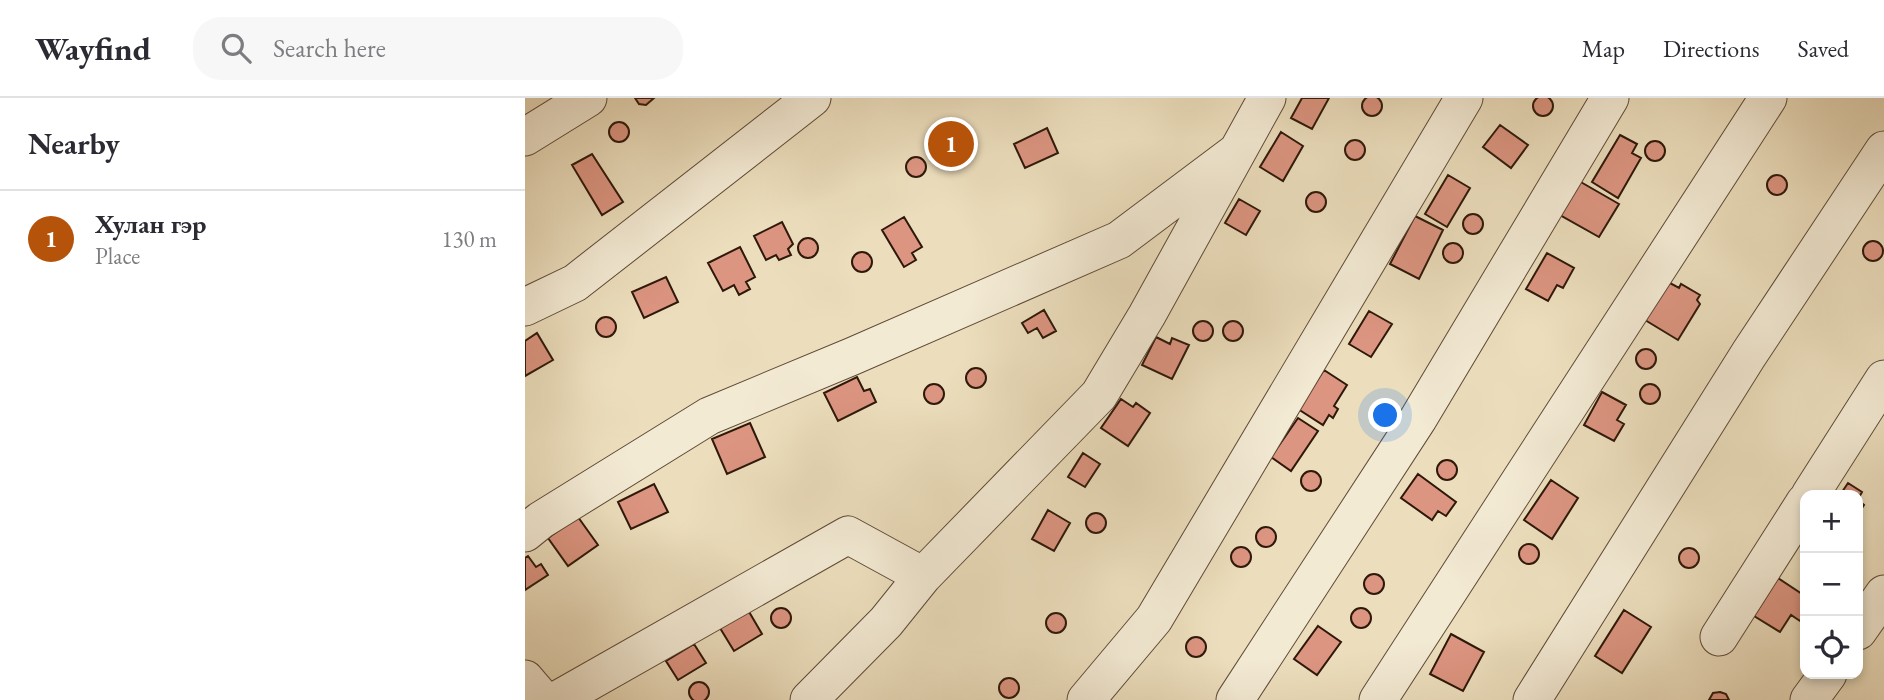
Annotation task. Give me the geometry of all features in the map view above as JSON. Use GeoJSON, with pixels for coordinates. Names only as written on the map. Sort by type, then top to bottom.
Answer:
{"type":"FeatureCollection","features":[{"type":"Feature","properties":{"kind":"street"},"geometry":{"type":"LineString","coordinates":[[525,137],[588,98]]}},
{"type":"Feature","properties":{"kind":"street"},"geometry":{"type":"LineString","coordinates":[[809,700],[886,622],[923,576],[1099,395],[1147,315],[1267,98]]}},
{"type":"Feature","properties":{"kind":"street"},"geometry":{"type":"LineString","coordinates":[[1086,700],[1154,619],[1464,98]]}},
{"type":"Feature","properties":{"kind":"street"},"geometry":{"type":"LineString","coordinates":[[1235,700],[1418,419],[1610,98]]}},
{"type":"Feature","properties":{"kind":"street"},"geometry":{"type":"LineString","coordinates":[[1378,700],[1768,98]]}},
{"type":"Feature","properties":{"kind":"street"},"geometry":{"type":"LineString","coordinates":[[525,307],[575,282],[809,99]]}},
{"type":"Feature","properties":{"kind":"street"},"geometry":{"type":"LineString","coordinates":[[1532,700],[1749,354],[1884,150]]}},
{"type":"Feature","properties":{"kind":"street"},"geometry":{"type":"LineString","coordinates":[[525,533],[541,520],[709,415],[853,356],[1119,240],[1235,153]]}},
{"type":"Feature","properties":{"kind":"street"},"geometry":{"type":"LineString","coordinates":[[1812,490],[1884,379]]}},
{"type":"Feature","properties":{"kind":"street"},"geometry":{"type":"LineString","coordinates":[[1719,637],[1800,510]]}},
{"type":"Feature","properties":{"kind":"street"},"geometry":{"type":"LineString","coordinates":[[557,700],[848,535],[923,576]]}},
{"type":"Feature","properties":{"kind":"street"},"geometry":{"type":"LineString","coordinates":[[1863,624],[1884,594]]}},
{"type":"Feature","properties":{"kind":"street"},"geometry":{"type":"LineString","coordinates":[[525,679],[543,700]]}},
{"type":"Feature","properties":{"kind":"street"},"geometry":{"type":"LineString","coordinates":[[1809,700],[1824,679]]}},
{"type":"Feature","properties":{"kind":"building"},"geometry":{"type":"Polygon","coordinates":[[[1372,96],[1379,99],[1382,106],[1379,113],[1372,116],[1365,113],[1362,106],[1365,99],[1372,96]]]}},
{"type":"Feature","properties":{"kind":"building"},"geometry":{"type":"Polygon","coordinates":[[[1543,96],[1550,99],[1553,106],[1550,113],[1543,116],[1536,113],[1533,106],[1536,99],[1543,96]]]}},
{"type":"Feature","properties":{"kind":"building"},"geometry":{"type":"Polygon","coordinates":[[[635,98],[654,98],[646,105],[639,104],[635,98]]]}},
{"type":"Feature","properties":{"kind":"building"},"geometry":{"type":"Polygon","coordinates":[[[1302,98],[1329,98],[1312,129],[1291,118],[1302,98]]]}},
{"type":"Feature","properties":{"kind":"building"},"geometry":{"type":"Polygon","coordinates":[[[619,122],[626,125],[629,132],[626,139],[619,142],[612,139],[609,132],[612,125],[619,122]]]}},
{"type":"Feature","properties":{"kind":"building"},"geometry":{"type":"Polygon","coordinates":[[[1500,125],[1528,145],[1511,168],[1483,147],[1500,125]]]}},
{"type":"Feature","properties":{"kind":"building"},"geometry":{"type":"Polygon","coordinates":[[[1047,128],[1058,153],[1025,168],[1014,144],[1047,128]]]}},
{"type":"Feature","properties":{"kind":"building"},"geometry":{"type":"Polygon","coordinates":[[[1281,132],[1303,146],[1283,181],[1260,167],[1281,132]]]}},
{"type":"Feature","properties":{"kind":"building"},"geometry":{"type":"Polygon","coordinates":[[[1620,135],[1637,144],[1632,153],[1641,158],[1618,198],[1592,182],[1620,135]]]}},
{"type":"Feature","properties":{"kind":"building"},"geometry":{"type":"Polygon","coordinates":[[[1355,140],[1362,143],[1365,150],[1362,157],[1355,160],[1348,157],[1345,150],[1348,143],[1355,140]]]}},
{"type":"Feature","properties":{"kind":"building"},"geometry":{"type":"Polygon","coordinates":[[[1655,141],[1662,144],[1665,151],[1662,158],[1655,161],[1648,158],[1645,151],[1648,144],[1655,141]]]}},
{"type":"Feature","properties":{"kind":"building"},"geometry":{"type":"Polygon","coordinates":[[[592,154],[623,202],[602,215],[572,165],[592,154]]]}},
{"type":"Feature","properties":{"kind":"building"},"geometry":{"type":"Polygon","coordinates":[[[916,157],[923,160],[926,167],[923,174],[916,177],[909,174],[906,167],[909,160],[916,157]]]}},
{"type":"Feature","properties":{"kind":"building"},"geometry":{"type":"Polygon","coordinates":[[[1448,175],[1470,188],[1447,227],[1425,214],[1448,175]]]}},
{"type":"Feature","properties":{"kind":"building"},"geometry":{"type":"Polygon","coordinates":[[[1777,175],[1784,178],[1787,185],[1784,192],[1777,195],[1770,192],[1767,185],[1770,178],[1777,175]]]}},
{"type":"Feature","properties":{"kind":"building"},"geometry":{"type":"Polygon","coordinates":[[[1579,181],[1619,204],[1599,237],[1560,215],[1579,181]]]}},
{"type":"Feature","properties":{"kind":"building"},"geometry":{"type":"Polygon","coordinates":[[[1316,192],[1323,195],[1326,202],[1323,209],[1316,212],[1309,209],[1306,202],[1309,195],[1316,192]]]}},
{"type":"Feature","properties":{"kind":"building"},"geometry":{"type":"Polygon","coordinates":[[[1239,199],[1260,211],[1246,235],[1225,223],[1239,199]]]}},
{"type":"Feature","properties":{"kind":"building"},"geometry":{"type":"Polygon","coordinates":[[[1473,214],[1480,217],[1483,224],[1480,231],[1473,234],[1466,231],[1463,224],[1466,217],[1473,214]]]}},
{"type":"Feature","properties":{"kind":"building"},"geometry":{"type":"Polygon","coordinates":[[[1415,216],[1443,230],[1419,279],[1390,264],[1415,216]]]}},
{"type":"Feature","properties":{"kind":"building"},"geometry":{"type":"Polygon","coordinates":[[[904,217],[922,247],[912,253],[916,260],[904,267],[882,230],[904,217]]]}},
{"type":"Feature","properties":{"kind":"building"},"geometry":{"type":"Polygon","coordinates":[[[782,222],[793,244],[788,249],[791,255],[779,260],[776,255],[766,260],[754,236],[782,222]]]}},
{"type":"Feature","properties":{"kind":"building"},"geometry":{"type":"Polygon","coordinates":[[[808,238],[815,241],[818,248],[815,255],[808,258],[801,255],[798,248],[801,241],[808,238]]]}},
{"type":"Feature","properties":{"kind":"building"},"geometry":{"type":"Polygon","coordinates":[[[1873,241],[1880,244],[1883,251],[1880,258],[1873,261],[1866,258],[1863,251],[1866,244],[1873,241]]]}},
{"type":"Feature","properties":{"kind":"building"},"geometry":{"type":"Polygon","coordinates":[[[1453,243],[1460,246],[1463,253],[1460,260],[1453,263],[1446,260],[1443,253],[1446,246],[1453,243]]]}},
{"type":"Feature","properties":{"kind":"building"},"geometry":{"type":"Polygon","coordinates":[[[740,247],[755,277],[746,282],[750,289],[739,295],[734,285],[723,291],[708,263],[740,247]]]}},
{"type":"Feature","properties":{"kind":"building"},"geometry":{"type":"Polygon","coordinates":[[[862,252],[869,255],[872,262],[869,269],[862,272],[855,269],[852,262],[855,255],[862,252]]]}},
{"type":"Feature","properties":{"kind":"building"},"geometry":{"type":"Polygon","coordinates":[[[1547,253],[1574,268],[1563,288],[1557,285],[1548,301],[1526,289],[1547,253]]]}},
{"type":"Feature","properties":{"kind":"building"},"geometry":{"type":"Polygon","coordinates":[[[666,277],[678,302],[644,318],[632,292],[666,277]]]}},
{"type":"Feature","properties":{"kind":"building"},"geometry":{"type":"Polygon","coordinates":[[[1668,282],[1679,288],[1681,284],[1700,295],[1697,300],[1700,304],[1678,340],[1645,320],[1668,282]]]}},
{"type":"Feature","properties":{"kind":"building"},"geometry":{"type":"Polygon","coordinates":[[[1044,310],[1056,331],[1043,338],[1037,328],[1028,333],[1022,323],[1044,310]]]}},
{"type":"Feature","properties":{"kind":"building"},"geometry":{"type":"Polygon","coordinates":[[[1369,311],[1392,324],[1371,357],[1349,344],[1369,311]]]}},
{"type":"Feature","properties":{"kind":"building"},"geometry":{"type":"Polygon","coordinates":[[[606,317],[613,320],[616,327],[613,334],[606,337],[599,334],[596,327],[599,320],[606,317]]]}},
{"type":"Feature","properties":{"kind":"building"},"geometry":{"type":"Polygon","coordinates":[[[1203,321],[1210,324],[1213,331],[1210,338],[1203,341],[1196,338],[1193,331],[1196,324],[1203,321]]]}},
{"type":"Feature","properties":{"kind":"building"},"geometry":{"type":"Polygon","coordinates":[[[1233,321],[1240,324],[1243,331],[1240,338],[1233,341],[1226,338],[1223,331],[1226,324],[1233,321]]]}},
{"type":"Feature","properties":{"kind":"building"},"geometry":{"type":"Polygon","coordinates":[[[537,333],[553,360],[525,376],[525,341],[537,333]]]}},
{"type":"Feature","properties":{"kind":"building"},"geometry":{"type":"Polygon","coordinates":[[[1156,337],[1170,344],[1172,338],[1189,345],[1172,379],[1142,365],[1156,337]]]}},
{"type":"Feature","properties":{"kind":"building"},"geometry":{"type":"Polygon","coordinates":[[[1646,349],[1653,352],[1656,359],[1653,366],[1646,369],[1639,366],[1636,359],[1639,352],[1646,349]]]}},
{"type":"Feature","properties":{"kind":"building"},"geometry":{"type":"Polygon","coordinates":[[[976,368],[983,371],[986,378],[983,385],[976,388],[969,385],[966,378],[969,371],[976,368]]]}},
{"type":"Feature","properties":{"kind":"building"},"geometry":{"type":"Polygon","coordinates":[[[1324,370],[1347,385],[1334,406],[1338,409],[1333,418],[1329,415],[1323,425],[1298,409],[1324,370]]]}},
{"type":"Feature","properties":{"kind":"building"},"geometry":{"type":"Polygon","coordinates":[[[857,377],[864,391],[870,389],[876,402],[838,421],[824,393],[857,377]]]}},
{"type":"Feature","properties":{"kind":"building"},"geometry":{"type":"Polygon","coordinates":[[[934,384],[941,387],[944,394],[941,401],[934,404],[927,401],[924,394],[927,387],[934,384]]]}},
{"type":"Feature","properties":{"kind":"building"},"geometry":{"type":"Polygon","coordinates":[[[1650,384],[1657,387],[1660,394],[1657,401],[1650,404],[1643,401],[1640,394],[1643,387],[1650,384]]]}},
{"type":"Feature","properties":{"kind":"building"},"geometry":{"type":"Polygon","coordinates":[[[1602,392],[1626,405],[1617,420],[1624,424],[1614,441],[1584,425],[1602,392]]]}},
{"type":"Feature","properties":{"kind":"building"},"geometry":{"type":"Polygon","coordinates":[[[1121,399],[1133,407],[1136,403],[1150,413],[1128,446],[1101,428],[1121,399]]]}},
{"type":"Feature","properties":{"kind":"building"},"geometry":{"type":"Polygon","coordinates":[[[1298,418],[1318,431],[1291,471],[1271,457],[1298,418]]]}},
{"type":"Feature","properties":{"kind":"building"},"geometry":{"type":"Polygon","coordinates":[[[750,423],[765,457],[727,474],[712,439],[750,423]]]}},
{"type":"Feature","properties":{"kind":"building"},"geometry":{"type":"Polygon","coordinates":[[[1083,453],[1100,464],[1085,487],[1068,477],[1083,453]]]}},
{"type":"Feature","properties":{"kind":"building"},"geometry":{"type":"Polygon","coordinates":[[[1447,460],[1454,463],[1457,470],[1454,477],[1447,480],[1440,477],[1437,470],[1440,463],[1447,460]]]}},
{"type":"Feature","properties":{"kind":"building"},"geometry":{"type":"Polygon","coordinates":[[[1311,471],[1318,474],[1321,481],[1318,488],[1311,491],[1304,488],[1301,481],[1304,474],[1311,471]]]}},
{"type":"Feature","properties":{"kind":"building"},"geometry":{"type":"Polygon","coordinates":[[[1418,474],[1456,502],[1446,516],[1438,511],[1432,520],[1401,498],[1418,474]]]}},
{"type":"Feature","properties":{"kind":"building"},"geometry":{"type":"Polygon","coordinates":[[[1551,480],[1578,498],[1552,539],[1524,520],[1551,480]]]}},
{"type":"Feature","properties":{"kind":"building"},"geometry":{"type":"Polygon","coordinates":[[[1848,483],[1859,490],[1843,490],[1848,483]]]}},
{"type":"Feature","properties":{"kind":"building"},"geometry":{"type":"Polygon","coordinates":[[[654,484],[668,512],[631,529],[618,502],[654,484]]]}},
{"type":"Feature","properties":{"kind":"building"},"geometry":{"type":"Polygon","coordinates":[[[1048,510],[1070,523],[1054,551],[1032,539],[1048,510]]]}},
{"type":"Feature","properties":{"kind":"building"},"geometry":{"type":"Polygon","coordinates":[[[1096,513],[1103,516],[1106,523],[1103,530],[1096,533],[1089,530],[1086,523],[1089,516],[1096,513]]]}},
{"type":"Feature","properties":{"kind":"building"},"geometry":{"type":"Polygon","coordinates":[[[578,517],[598,545],[568,566],[548,538],[578,517]]]}},
{"type":"Feature","properties":{"kind":"building"},"geometry":{"type":"Polygon","coordinates":[[[1266,527],[1273,530],[1276,537],[1273,544],[1266,547],[1259,544],[1256,537],[1259,530],[1266,527]]]}},
{"type":"Feature","properties":{"kind":"building"},"geometry":{"type":"Polygon","coordinates":[[[1529,544],[1536,547],[1539,554],[1536,561],[1529,564],[1522,561],[1519,554],[1522,547],[1529,544]]]}},
{"type":"Feature","properties":{"kind":"building"},"geometry":{"type":"Polygon","coordinates":[[[1241,547],[1248,550],[1251,557],[1248,564],[1241,567],[1234,564],[1231,557],[1234,550],[1241,547]]]}},
{"type":"Feature","properties":{"kind":"building"},"geometry":{"type":"Polygon","coordinates":[[[1689,548],[1696,551],[1699,558],[1696,565],[1689,568],[1682,565],[1679,558],[1682,551],[1689,548]]]}},
{"type":"Feature","properties":{"kind":"building"},"geometry":{"type":"Polygon","coordinates":[[[528,556],[536,567],[541,564],[548,575],[525,590],[525,558],[528,556]]]}},
{"type":"Feature","properties":{"kind":"building"},"geometry":{"type":"Polygon","coordinates":[[[1374,574],[1381,577],[1384,584],[1381,591],[1374,594],[1367,591],[1364,584],[1367,577],[1374,574]]]}},
{"type":"Feature","properties":{"kind":"building"},"geometry":{"type":"Polygon","coordinates":[[[1778,578],[1800,593],[1800,621],[1791,615],[1780,632],[1754,616],[1778,578]]]}},
{"type":"Feature","properties":{"kind":"building"},"geometry":{"type":"Polygon","coordinates":[[[781,608],[788,611],[791,618],[788,625],[781,628],[774,625],[771,618],[774,611],[781,608]]]}},
{"type":"Feature","properties":{"kind":"building"},"geometry":{"type":"Polygon","coordinates":[[[1361,608],[1368,611],[1371,618],[1368,625],[1361,628],[1354,625],[1351,618],[1354,611],[1361,608]]]}},
{"type":"Feature","properties":{"kind":"building"},"geometry":{"type":"Polygon","coordinates":[[[748,610],[762,634],[734,651],[720,628],[748,610]]]}},
{"type":"Feature","properties":{"kind":"building"},"geometry":{"type":"Polygon","coordinates":[[[1624,610],[1651,627],[1622,673],[1595,656],[1624,610]]]}},
{"type":"Feature","properties":{"kind":"building"},"geometry":{"type":"Polygon","coordinates":[[[1056,613],[1063,616],[1066,623],[1063,630],[1056,633],[1049,630],[1046,623],[1049,616],[1056,613]]]}},
{"type":"Feature","properties":{"kind":"building"},"geometry":{"type":"Polygon","coordinates":[[[1318,626],[1341,642],[1317,675],[1294,659],[1318,626]]]}},
{"type":"Feature","properties":{"kind":"building"},"geometry":{"type":"Polygon","coordinates":[[[1451,634],[1484,652],[1463,691],[1430,674],[1451,634]]]}},
{"type":"Feature","properties":{"kind":"building"},"geometry":{"type":"Polygon","coordinates":[[[1196,637],[1203,640],[1206,647],[1203,654],[1196,657],[1189,654],[1186,647],[1189,640],[1196,637]]]}},
{"type":"Feature","properties":{"kind":"building"},"geometry":{"type":"Polygon","coordinates":[[[694,644],[706,663],[678,680],[666,661],[694,644]]]}},
{"type":"Feature","properties":{"kind":"building"},"geometry":{"type":"Polygon","coordinates":[[[1009,678],[1016,681],[1019,688],[1016,695],[1009,698],[1002,695],[999,688],[1002,681],[1009,678]]]}},
{"type":"Feature","properties":{"kind":"building"},"geometry":{"type":"Polygon","coordinates":[[[695,683],[703,683],[708,688],[708,696],[703,701],[695,701],[690,696],[690,688],[695,683]]]}},
{"type":"Feature","properties":{"kind":"building"},"geometry":{"type":"Polygon","coordinates":[[[1713,693],[1726,694],[1729,700],[1709,700],[1713,693]]]}},
{"type":"Feature","properties":{"kind":"place","name":"Хулан гэр"},"geometry":{"type":"Point","coordinates":[951,144]}}]}
